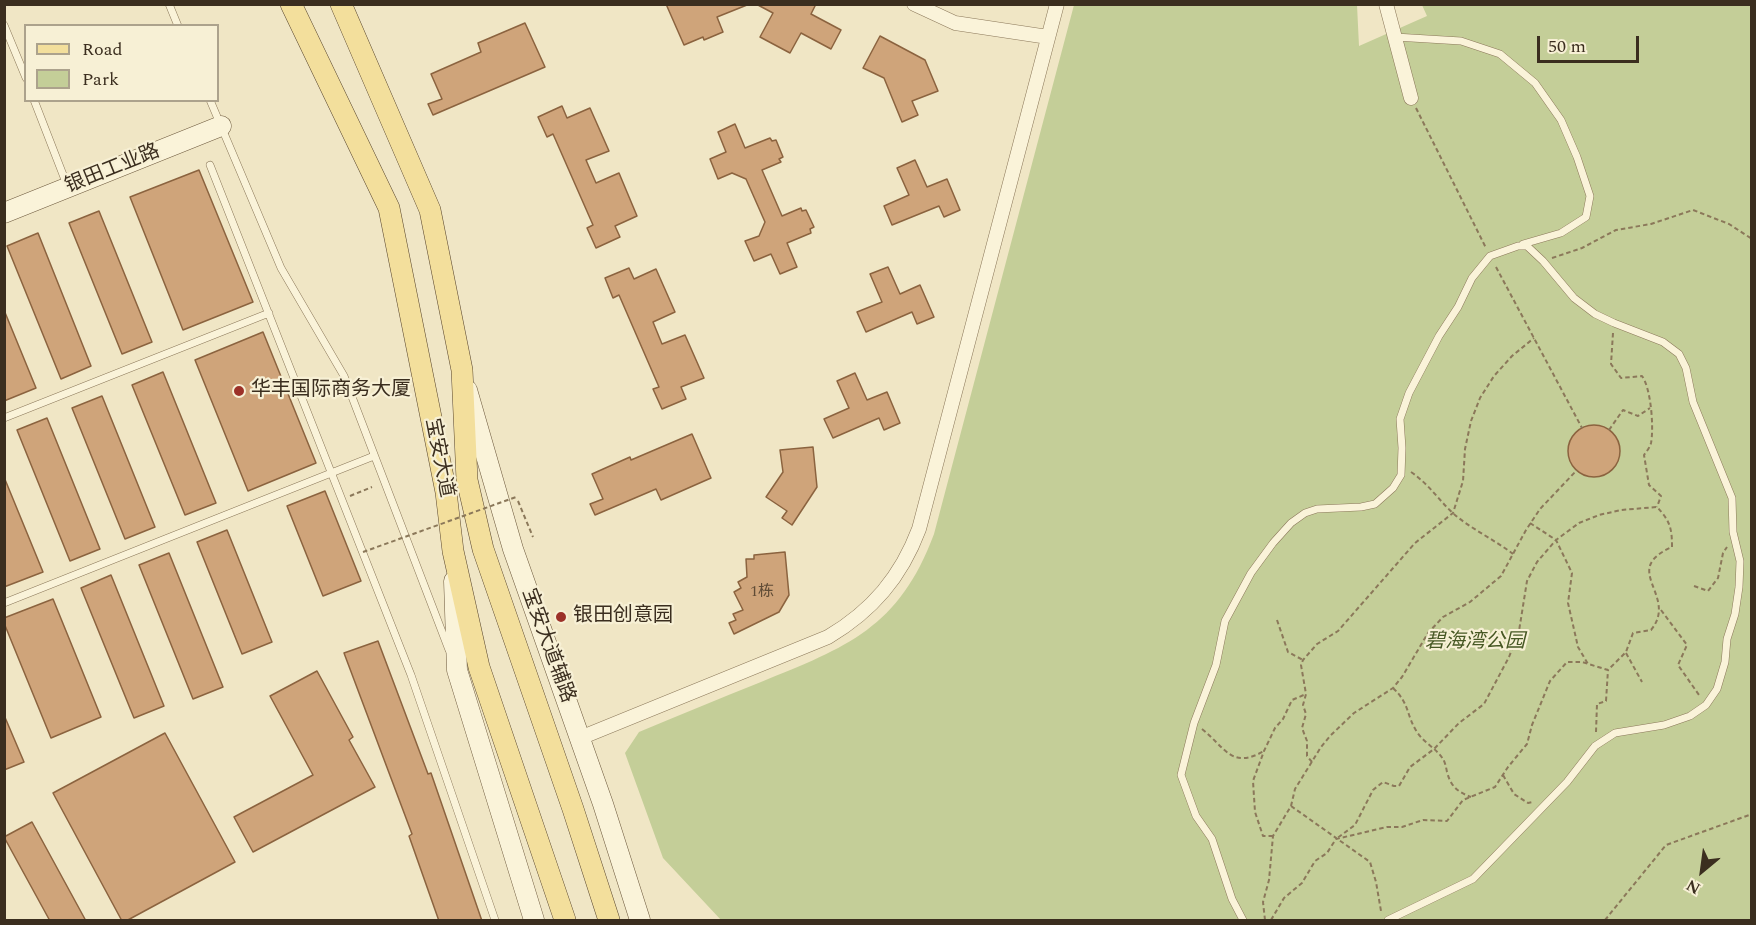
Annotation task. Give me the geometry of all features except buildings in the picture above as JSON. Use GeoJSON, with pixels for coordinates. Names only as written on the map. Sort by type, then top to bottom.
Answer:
{"type":"FeatureCollection","features":[{"type":"Feature","properties":{"kind":"main road","name":"宝安大道"},"geometry":{"type":"LineString","coordinates":[[291,4],[389,208],[446,492],[453,550],[479,667],[565,921]]}},
{"type":"Feature","properties":{"kind":"main road","name":"宝安大道"},"geometry":{"type":"LineString","coordinates":[[341,4],[430,210],[462,370],[467,480],[483,549],[573,809],[609,921]]}},
{"type":"Feature","properties":{"kind":"main road","name":"银田工业路"},"geometry":{"type":"LineString","coordinates":[[4,213],[221,126]]}},
{"type":"Feature","properties":{"kind":"main road","name":"宝安大道辅路"},"geometry":{"type":"LineString","coordinates":[[462,370],[513,549],[603,804],[640,921]]}},
{"type":"Feature","properties":{"kind":"main road"},"geometry":{"type":"LineString","coordinates":[[453,550],[457,669],[534,921]]}},
{"type":"Feature","properties":{"kind":"street"},"geometry":{"type":"LineString","coordinates":[[914,4],[956,23],[1048,37]]}},
{"type":"Feature","properties":{"kind":"street"},"geometry":{"type":"LineString","coordinates":[[580,738],[828,637],[858,617],[878,599],[895,578],[919,529],[1057,4]]}},
{"type":"Feature","properties":{"kind":"street"},"geometry":{"type":"LineString","coordinates":[[1386,4],[1411,98]]}},
{"type":"Feature","properties":{"kind":"lane"},"geometry":{"type":"LineString","coordinates":[[169,4],[177,24]]}},
{"type":"Feature","properties":{"kind":"lane"},"geometry":{"type":"LineString","coordinates":[[4,25],[24,73]]}},
{"type":"Feature","properties":{"kind":"lane"},"geometry":{"type":"LineString","coordinates":[[1243,921],[1232,899],[1212,839],[1196,816],[1182,775],[1194,723],[1216,665],[1225,621],[1251,573],[1291,523],[1305,513],[1317,509],[1375,504],[1393,488],[1401,475],[1400,419],[1409,393],[1472,278],[1490,256],[1561,232],[1586,217],[1590,196],[1577,156],[1561,120],[1535,82],[1500,54],[1461,41],[1395,37]]}},
{"type":"Feature","properties":{"kind":"lane"},"geometry":{"type":"LineString","coordinates":[[35,102],[68,188]]}},
{"type":"Feature","properties":{"kind":"lane"},"geometry":{"type":"LineString","coordinates":[[211,102],[281,268],[344,376],[457,669]]}},
{"type":"Feature","properties":{"kind":"lane"},"geometry":{"type":"LineString","coordinates":[[210,165],[411,675],[495,921]]}},
{"type":"Feature","properties":{"kind":"lane"},"geometry":{"type":"LineString","coordinates":[[1388,921],[1473,879],[1551,799],[1595,746],[1615,733],[1664,725],[1690,716],[1706,705],[1717,689],[1725,662],[1727,639],[1735,614],[1740,561],[1734,538],[1732,498],[1693,402],[1686,368],[1678,354],[1663,342],[1595,314],[1575,298],[1527,246],[1518,246]]}},
{"type":"Feature","properties":{"kind":"lane"},"geometry":{"type":"LineString","coordinates":[[4,418],[269,313]]}},
{"type":"Feature","properties":{"kind":"lane"},"geometry":{"type":"LineString","coordinates":[[4,603],[374,456]]}},
{"type":"Feature","properties":{"kind":"path"},"geometry":{"type":"LineString","coordinates":[[1411,98],[1490,256]]}},
{"type":"Feature","properties":{"kind":"path"},"geometry":{"type":"LineString","coordinates":[[1543,261],[1582,248],[1616,230],[1651,224],[1693,210],[1729,224],[1752,239]]}},
{"type":"Feature","properties":{"kind":"path"},"geometry":{"type":"LineString","coordinates":[[1498,271],[1582,428]]}},
{"type":"Feature","properties":{"kind":"path"},"geometry":{"type":"LineString","coordinates":[[1614,323],[1611,364],[1621,378],[1642,376],[1646,381],[1650,407],[1651,444],[1644,455],[1649,485],[1661,496],[1657,507]]}},
{"type":"Feature","properties":{"kind":"path"},"geometry":{"type":"LineString","coordinates":[[1312,762],[1307,756],[1307,741],[1302,728],[1306,714],[1303,705],[1306,694],[1300,665],[1317,644],[1338,631],[1415,543],[1453,513],[1463,481],[1465,449],[1471,421],[1480,398],[1494,376],[1512,356],[1534,338]]}},
{"type":"Feature","properties":{"kind":"path"},"geometry":{"type":"LineString","coordinates":[[1609,430],[1623,410],[1638,416],[1650,407]]}},
{"type":"Feature","properties":{"kind":"path"},"geometry":{"type":"LineString","coordinates":[[1401,467],[1424,481],[1453,513],[1514,554]]}},
{"type":"Feature","properties":{"kind":"path"},"geometry":{"type":"LineString","coordinates":[[1265,921],[1263,902],[1269,880],[1273,836],[1291,806],[1295,789],[1312,762],[1330,736],[1354,713],[1393,688],[1428,633],[1443,617],[1470,602],[1501,576],[1530,523],[1555,491],[1577,470]]}},
{"type":"Feature","properties":{"kind":"path"},"geometry":{"type":"LineString","coordinates":[[342,499],[372,487]]}},
{"type":"Feature","properties":{"kind":"path"},"geometry":{"type":"LineString","coordinates":[[363,552],[516,497],[533,537]]}},
{"type":"Feature","properties":{"kind":"path"},"geometry":{"type":"LineString","coordinates":[[1271,921],[1284,898],[1302,883],[1315,861],[1327,853],[1336,839],[1355,825],[1373,790],[1383,782],[1399,786],[1410,767],[1434,749],[1459,723],[1484,704],[1509,657],[1519,631],[1527,581],[1537,562],[1556,540],[1579,523],[1599,514],[1657,507]]}},
{"type":"Feature","properties":{"kind":"path"},"geometry":{"type":"LineString","coordinates":[[1657,507],[1666,517],[1672,530],[1672,547],[1659,554],[1651,562],[1652,586],[1660,608],[1687,645],[1678,665],[1706,705]]}},
{"type":"Feature","properties":{"kind":"path"},"geometry":{"type":"LineString","coordinates":[[1530,523],[1556,540],[1572,573],[1568,603],[1578,647],[1589,664]]}},
{"type":"Feature","properties":{"kind":"path"},"geometry":{"type":"LineString","coordinates":[[1694,586],[1708,591],[1718,578],[1723,553],[1734,538]]}},
{"type":"Feature","properties":{"kind":"path"},"geometry":{"type":"LineString","coordinates":[[1595,746],[1597,704],[1606,701],[1608,670],[1626,652],[1633,633],[1651,630],[1657,623],[1660,608]]}},
{"type":"Feature","properties":{"kind":"path"},"geometry":{"type":"LineString","coordinates":[[1277,620],[1288,652],[1303,660]]}},
{"type":"Feature","properties":{"kind":"path"},"geometry":{"type":"LineString","coordinates":[[1626,652],[1642,682]]}},
{"type":"Feature","properties":{"kind":"path"},"geometry":{"type":"LineString","coordinates":[[1336,839],[1387,827],[1402,827],[1423,820],[1447,821],[1463,800],[1495,787],[1527,744],[1532,725],[1550,681],[1566,662],[1589,664],[1608,670]]}},
{"type":"Feature","properties":{"kind":"path"},"geometry":{"type":"LineString","coordinates":[[1393,688],[1404,699],[1419,735],[1444,760],[1448,776],[1457,791],[1471,797]]}},
{"type":"Feature","properties":{"kind":"path"},"geometry":{"type":"LineString","coordinates":[[1273,836],[1263,836],[1254,812],[1253,781],[1275,728],[1283,719],[1292,700],[1306,694]]}},
{"type":"Feature","properties":{"kind":"path"},"geometry":{"type":"LineString","coordinates":[[1194,723],[1224,752],[1235,758],[1256,755],[1264,751]]}},
{"type":"Feature","properties":{"kind":"path"},"geometry":{"type":"LineString","coordinates":[[1503,775],[1514,794],[1528,803],[1551,799]]}},
{"type":"Feature","properties":{"kind":"path"},"geometry":{"type":"LineString","coordinates":[[1291,806],[1370,862],[1381,911]]}},
{"type":"Feature","properties":{"kind":"path"},"geometry":{"type":"LineString","coordinates":[[1605,921],[1666,845],[1752,814]]}},
{"type":"Feature","properties":{"kind":"green space","name":"碧海湾公园"},"geometry":{"type":"Polygon","coordinates":[[[1074,5],[1357,5],[1359,46],[1427,16],[1422,5],[1751,5],[1751,920],[721,920],[663,858],[625,753],[639,732],[844,645],[887,613],[904,592],[920,566],[934,534],[1074,5]]]}},
{"type":"Feature","properties":{"kind":"place","name":"华丰国际商务大厦"},"geometry":{"type":"Point","coordinates":[239,391]}},
{"type":"Feature","properties":{"kind":"place","name":"银田创意园"},"geometry":{"type":"Point","coordinates":[561,617]}}]}
